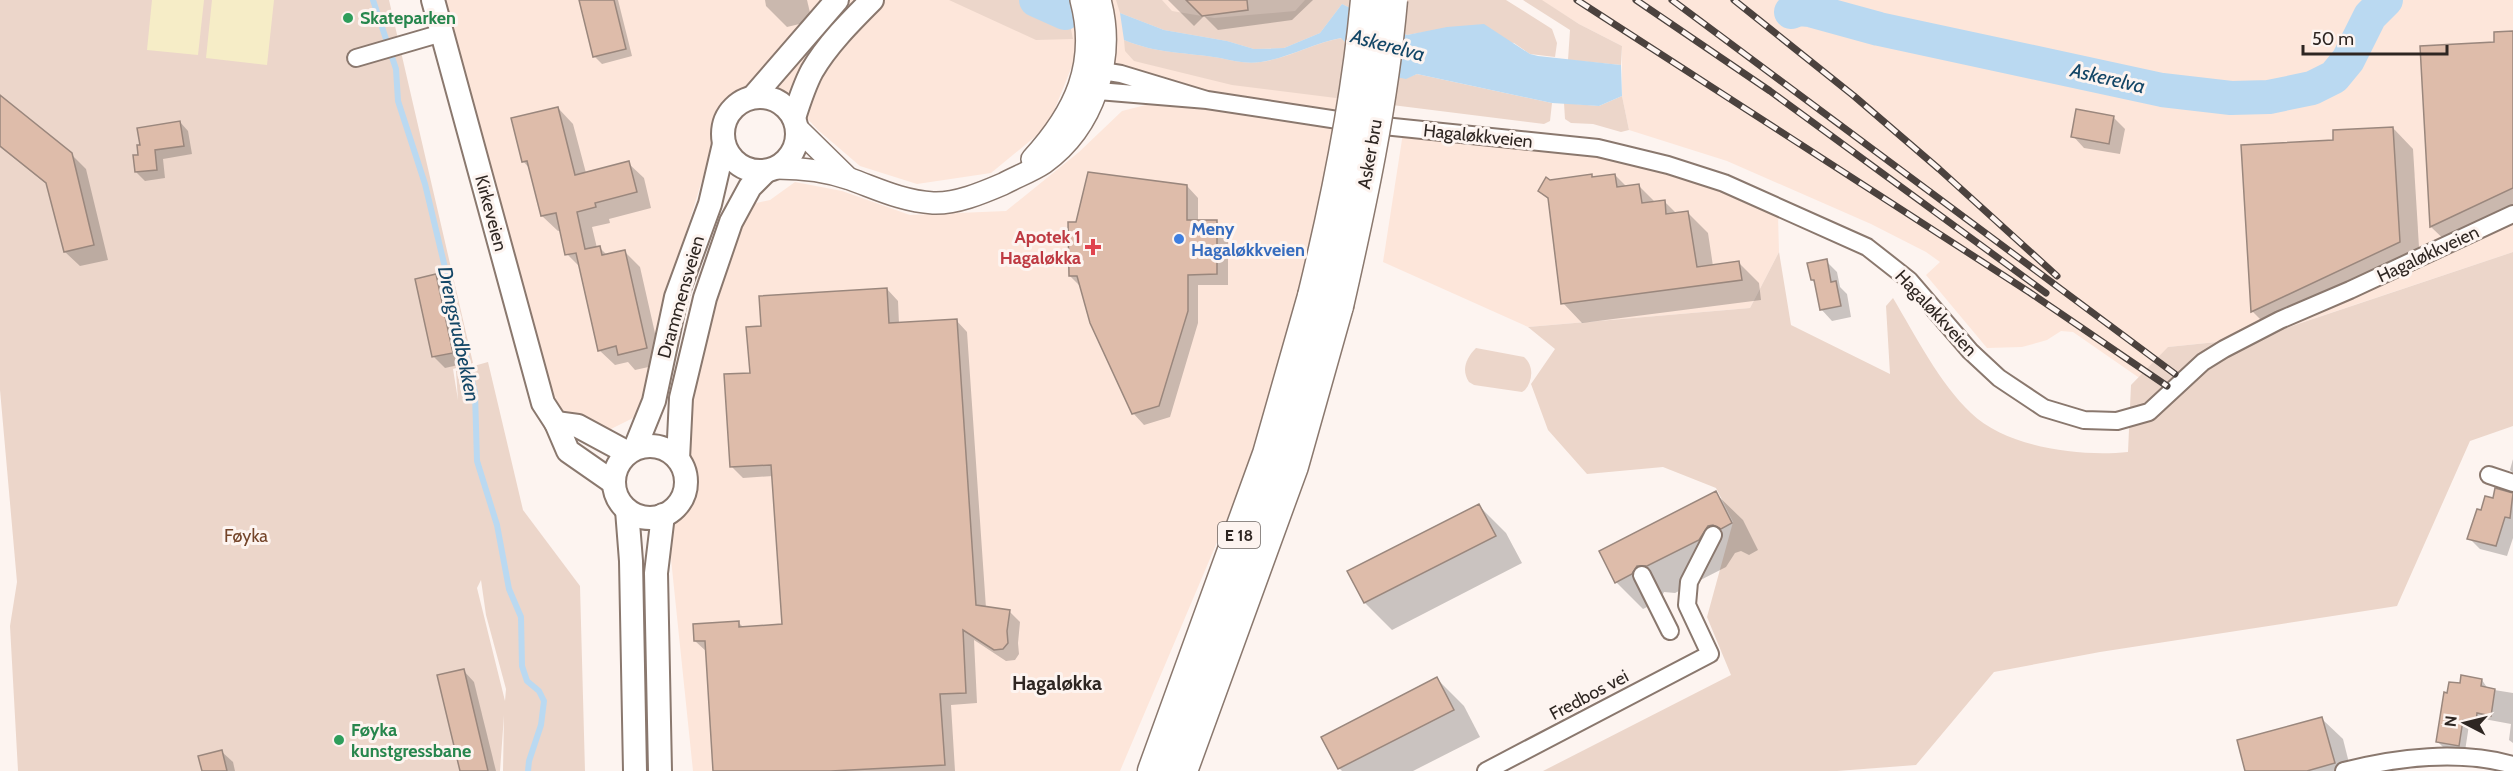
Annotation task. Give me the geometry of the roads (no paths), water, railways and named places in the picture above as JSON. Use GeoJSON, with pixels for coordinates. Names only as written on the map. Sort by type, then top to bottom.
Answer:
{"type":"FeatureCollection","features":[{"type":"Feature","properties":{"kind":"highway","name":"Asker bru"},"geometry":{"type":"LineString","coordinates":[[1326,301],[1332,219],[1353,111],[1366,0]]}},
{"type":"Feature","properties":{"kind":"highway","name":"Asker bru"},"geometry":{"type":"LineString","coordinates":[[1326,301],[1356,227],[1377,115],[1392,0]]}},
{"type":"Feature","properties":{"kind":"highway","name":"E 18"},"geometry":{"type":"LineString","coordinates":[[1153,771],[1326,301]]}},
{"type":"Feature","properties":{"kind":"highway","name":"E 18"},"geometry":{"type":"LineString","coordinates":[[1182,771],[1293,466],[1326,301]]}},
{"type":"Feature","properties":{"kind":"highway","name":"E 18"},"geometry":{"type":"LineString","coordinates":[[1146,771],[1168,732]]}},
{"type":"Feature","properties":{"kind":"main road","name":"Kirkeveien"},"geometry":{"type":"LineString","coordinates":[[433,0],[543,403],[556,423],[567,451],[614,483]]}},
{"type":"Feature","properties":{"kind":"main road"},"geometry":{"type":"LineString","coordinates":[[837,0],[753,97],[737,104],[730,112],[723,132],[724,144],[739,165],[757,171],[772,170],[786,161],[794,150],[795,123],[804,88],[813,69],[868,4]]}},
{"type":"Feature","properties":{"kind":"main road"},"geometry":{"type":"LineString","coordinates":[[753,97],[772,99],[789,110],[795,123]]}},
{"type":"Feature","properties":{"kind":"main road","name":"Drammensveien"},"geometry":{"type":"LineString","coordinates":[[632,451],[654,401],[676,297],[710,204],[724,144]]}},
{"type":"Feature","properties":{"kind":"main road","name":"Drammensveien"},"geometry":{"type":"LineString","coordinates":[[678,459],[681,398],[705,297],[718,256],[750,187],[772,170]]}},
{"type":"Feature","properties":{"kind":"main road"},"geometry":{"type":"LineString","coordinates":[[556,423],[578,426],[632,451]]}},
{"type":"Feature","properties":{"kind":"main road"},"geometry":{"type":"LineString","coordinates":[[647,446],[658,447],[669,451],[678,459],[685,473],[685,490],[677,505],[663,515],[645,517],[627,510],[616,496],[614,483],[618,464],[632,451],[647,446]]}},
{"type":"Feature","properties":{"kind":"main road"},"geometry":{"type":"LineString","coordinates":[[627,510],[631,561],[635,771]]}},
{"type":"Feature","properties":{"kind":"main road"},"geometry":{"type":"LineString","coordinates":[[660,771],[656,573],[663,515]]}},
{"type":"Feature","properties":{"kind":"street"},"geometry":{"type":"LineString","coordinates":[[772,170],[800,168],[848,178],[894,196],[936,203],[975,195],[1043,163],[1067,142],[1083,121],[1098,92],[1088,46],[1086,17],[1081,0]]}},
{"type":"Feature","properties":{"kind":"street"},"geometry":{"type":"LineString","coordinates":[[1013,179],[1052,136],[1093,74],[1106,31],[1100,0]]}},
{"type":"Feature","properties":{"kind":"street"},"geometry":{"type":"LineString","coordinates":[[356,58],[442,33]]}},
{"type":"Feature","properties":{"kind":"street","name":"Hagaløkkveien"},"geometry":{"type":"LineString","coordinates":[[1093,74],[1121,74],[1207,100]]}},
{"type":"Feature","properties":{"kind":"street","name":"Hagaløkkveien"},"geometry":{"type":"LineString","coordinates":[[1098,92],[1207,100],[1364,124],[1598,148],[1658,162],[1724,183],[1868,247],[1909,280],[1970,351],[1999,378],[2044,408],[2084,420],[2117,421],[2149,412],[2203,362],[2224,349],[2280,320],[2360,286],[2513,214]]}},
{"type":"Feature","properties":{"kind":"street"},"geometry":{"type":"LineString","coordinates":[[795,123],[848,178]]}},
{"type":"Feature","properties":{"kind":"street"},"geometry":{"type":"LineString","coordinates":[[2489,476],[2513,483]]}},
{"type":"Feature","properties":{"kind":"street","name":"Fredbos vei"},"geometry":{"type":"LineString","coordinates":[[1486,771],[1710,654],[1687,605],[1689,582],[1713,536]]}},
{"type":"Feature","properties":{"kind":"street"},"geometry":{"type":"LineString","coordinates":[[1642,575],[1670,631]]}},
{"type":"Feature","properties":{"kind":"street"},"geometry":{"type":"LineString","coordinates":[[2344,771],[2382,761],[2449,756],[2513,765]]}},
{"type":"Feature","properties":{"kind":"water"},"geometry":{"type":"Polygon","coordinates":[[[1342,4],[1407,35],[1447,27],[1484,24],[1530,54],[1621,65],[1622,96],[1599,106],[1552,103],[1417,74],[1406,79],[1342,66],[1346,43],[1341,38],[1256,63],[1160,50],[1124,40],[1120,13],[1164,30],[1227,41],[1254,49],[1284,48],[1320,33],[1342,4]]]}},
{"type":"Feature","properties":{"kind":"waterway","name":"Drengsrudbekken"},"geometry":{"type":"LineString","coordinates":[[373,0],[396,69],[398,101],[425,184],[475,393],[477,461],[497,525],[509,589],[521,617],[522,666],[527,681],[539,691],[544,701],[541,725],[528,771]]}},
{"type":"Feature","properties":{"kind":"waterway","name":"Askerelva"},"geometry":{"type":"LineString","coordinates":[[1036,0],[1065,13]]}},
{"type":"Feature","properties":{"kind":"waterway","name":"Askerelva"},"geometry":{"type":"LineString","coordinates":[[1791,12],[1799,9],[1810,10],[1879,29],[2162,90],[2231,98],[2269,97],[2312,88],[2334,77],[2348,60],[2370,16],[2386,0]]}},
{"type":"Feature","properties":{"kind":"railway"},"geometry":{"type":"LineString","coordinates":[[1577,0],[2029,292],[2167,386]]}},
{"type":"Feature","properties":{"kind":"railway"},"geometry":{"type":"LineString","coordinates":[[1636,0],[1770,91],[2046,293]]}},
{"type":"Feature","properties":{"kind":"railway"},"geometry":{"type":"LineString","coordinates":[[1672,0],[2175,374]]}},
{"type":"Feature","properties":{"kind":"railway"},"geometry":{"type":"LineString","coordinates":[[1734,0],[1854,96],[2057,276]]}},
{"type":"Feature","properties":{"kind":"place","name":"Skateparken"},"geometry":{"type":"Point","coordinates":[348,18]}},
{"type":"Feature","properties":{"kind":"place","name":"Meny Hagaløkkveien"},"geometry":{"type":"Point","coordinates":[1179,239]}},
{"type":"Feature","properties":{"kind":"place","name":"Apotek 1 Hagaløkka"},"geometry":{"type":"Point","coordinates":[1093,247]}},
{"type":"Feature","properties":{"kind":"place","name":"Føyka kunstgressbane"},"geometry":{"type":"Point","coordinates":[339,740]}},
{"type":"Feature","properties":{"kind":"district","name":"Hagaløkka"},"geometry":{"type":"Point","coordinates":[1057,683]}},
{"type":"Feature","properties":{"kind":"park label","name":"Føyka"},"geometry":{"type":"Point","coordinates":[246,536]}}]}
